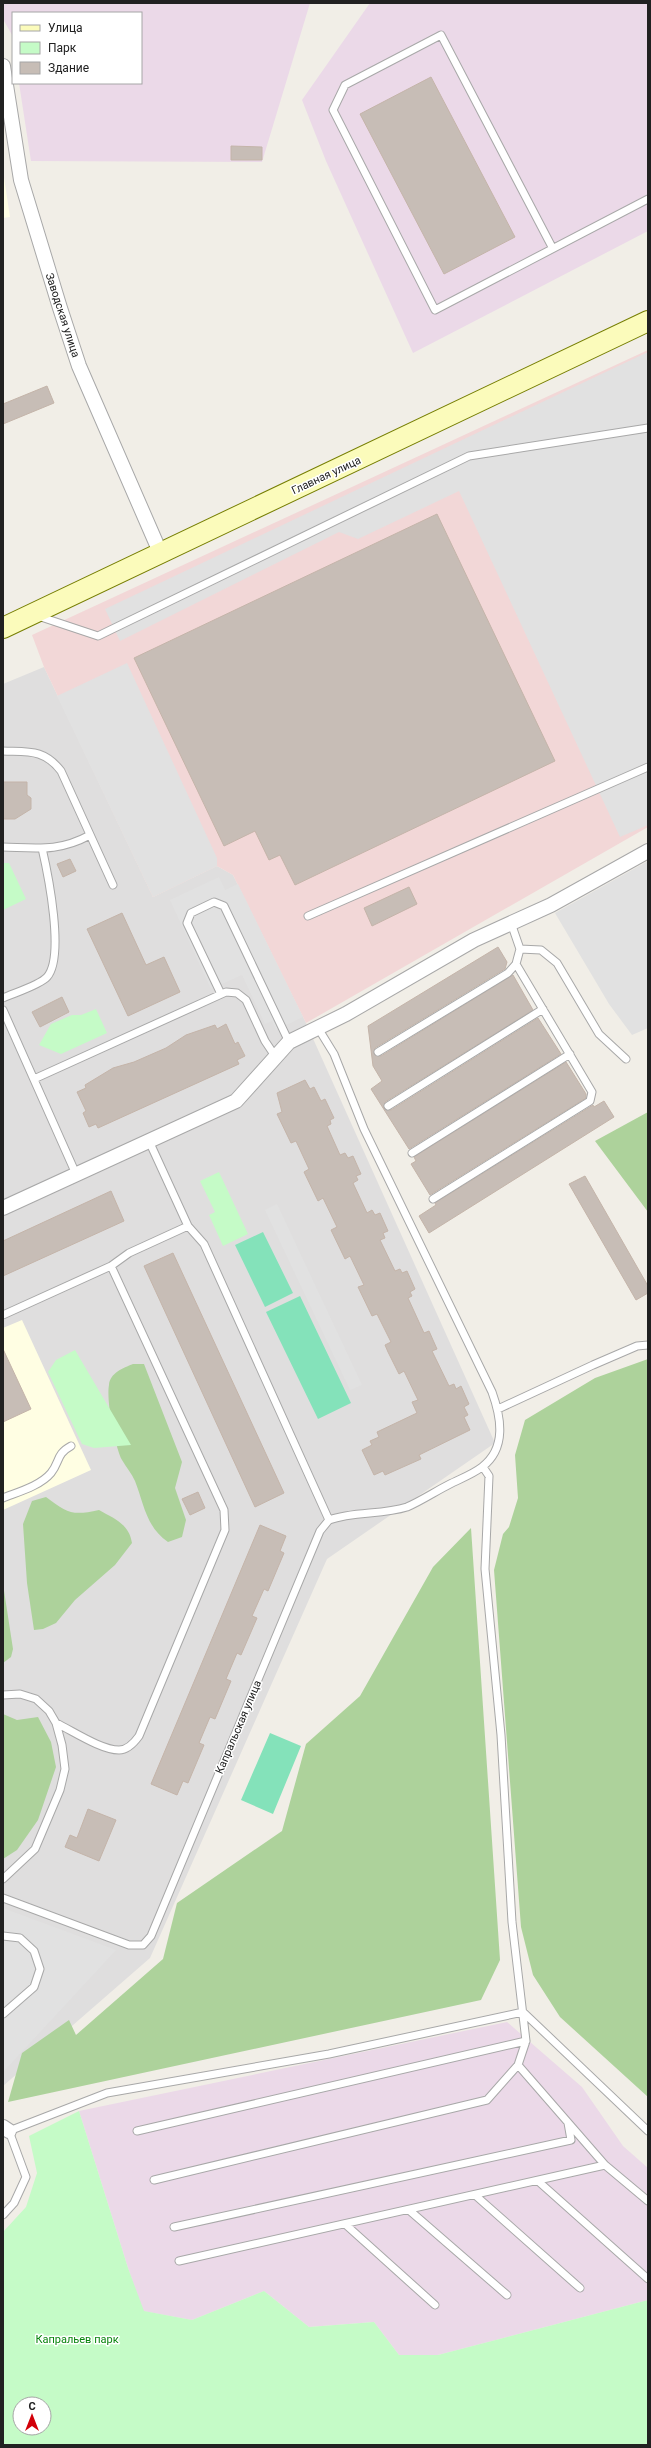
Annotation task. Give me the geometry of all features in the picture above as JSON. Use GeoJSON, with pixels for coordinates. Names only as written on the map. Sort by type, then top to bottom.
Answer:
{"type":"FeatureCollection","features":[{"type":"Feature","properties":{"kind":"main road","name":"Главная улица"},"geometry":{"type":"LineString","coordinates":[[3,628],[160,552],[639,330],[648,321]]}},
{"type":"Feature","properties":{"kind":"street","name":"Заводская улица"},"geometry":{"type":"LineString","coordinates":[[3,66],[21,180],[60,308],[79,366],[160,552]]}},
{"type":"Feature","properties":{"kind":"street"},"geometry":{"type":"LineString","coordinates":[[3,1208],[236,1101],[245,1094],[275,1056],[289,1042],[318,1028],[474,940],[551,905],[648,851]]}},
{"type":"Feature","properties":{"kind":"lane"},"geometry":{"type":"LineString","coordinates":[[552,248],[441,35],[345,85],[333,110],[435,310],[648,199]]}},
{"type":"Feature","properties":{"kind":"lane"},"geometry":{"type":"LineString","coordinates":[[32,614],[98,636],[470,456],[648,428]]}},
{"type":"Feature","properties":{"kind":"lane"},"geometry":{"type":"LineString","coordinates":[[3,751],[33,752],[44,755],[54,762],[61,771],[113,885]]}},
{"type":"Feature","properties":{"kind":"lane"},"geometry":{"type":"LineString","coordinates":[[308,916],[648,767]]}},
{"type":"Feature","properties":{"kind":"lane"},"geometry":{"type":"LineString","coordinates":[[3,847],[57,848],[72,844],[90,834]]}},
{"type":"Feature","properties":{"kind":"lane"},"geometry":{"type":"LineString","coordinates":[[3,998],[46,979],[54,968],[54,906],[42,848]]}},
{"type":"Feature","properties":{"kind":"lane"},"geometry":{"type":"LineString","coordinates":[[221,994],[187,923],[191,913],[214,902],[224,906],[289,1042]]}},
{"type":"Feature","properties":{"kind":"lane"},"geometry":{"type":"LineString","coordinates":[[378,1052],[508,973],[516,964],[520,949],[511,923]]}},
{"type":"Feature","properties":{"kind":"lane"},"geometry":{"type":"LineString","coordinates":[[520,949],[541,950],[557,963],[599,1034],[626,1059]]}},
{"type":"Feature","properties":{"kind":"lane"},"geometry":{"type":"LineString","coordinates":[[433,1199],[590,1101],[592,1092],[516,964]]}},
{"type":"Feature","properties":{"kind":"lane"},"geometry":{"type":"LineString","coordinates":[[34,1078],[226,992],[237,993],[246,1000],[265,1041],[275,1056]]}},
{"type":"Feature","properties":{"kind":"lane"},"geometry":{"type":"LineString","coordinates":[[388,1106],[542,1009]]}},
{"type":"Feature","properties":{"kind":"lane"},"geometry":{"type":"LineString","coordinates":[[3,1010],[76,1174]]}},
{"type":"Feature","properties":{"kind":"lane"},"geometry":{"type":"LineString","coordinates":[[149,1141],[188,1226],[204,1244],[329,1520],[344,1514],[388,1511],[407,1507],[483,1467],[495,1451],[502,1432],[498,1409],[364,1129],[334,1054],[318,1028]]}},
{"type":"Feature","properties":{"kind":"lane"},"geometry":{"type":"LineString","coordinates":[[412,1153],[570,1054]]}},
{"type":"Feature","properties":{"kind":"lane"},"geometry":{"type":"LineString","coordinates":[[3,1315],[111,1266],[129,1253],[188,1226]]}},
{"type":"Feature","properties":{"kind":"lane"},"geometry":{"type":"LineString","coordinates":[[56,1723],[106,1747],[120,1750],[130,1747],[139,1736],[225,1530],[226,1522],[224,1510],[111,1266]]}},
{"type":"Feature","properties":{"kind":"lane"},"geometry":{"type":"LineString","coordinates":[[498,1409],[637,1346],[648,1345]]}},
{"type":"Feature","properties":{"kind":"lane"},"geometry":{"type":"LineString","coordinates":[[3,1498],[43,1480],[51,1473],[62,1450],[71,1446]]}},
{"type":"Feature","properties":{"kind":"lane"},"geometry":{"type":"LineString","coordinates":[[154,2180],[487,2100],[518,2065],[526,2041],[512,1922],[501,1735],[485,1570],[489,1476],[483,1467]]}},
{"type":"Feature","properties":{"kind":"lane","name":"Капральская улица"},"geometry":{"type":"LineString","coordinates":[[3,1898],[129,1945],[143,1945],[151,1936],[320,1531],[329,1520]]}},
{"type":"Feature","properties":{"kind":"lane"},"geometry":{"type":"LineString","coordinates":[[3,1695],[20,1694],[36,1699],[49,1711],[56,1723],[62,1745],[64,1769],[60,1790],[35,1849],[3,1878]]}},
{"type":"Feature","properties":{"kind":"lane"},"geometry":{"type":"LineString","coordinates":[[3,1936],[20,1938],[34,1951],[40,1969],[34,1987],[3,2014]]}},
{"type":"Feature","properties":{"kind":"lane"},"geometry":{"type":"LineString","coordinates":[[3,2215],[14,2203],[26,2177],[6,2129],[107,2093],[329,2054],[523,2012]]}},
{"type":"Feature","properties":{"kind":"lane"},"geometry":{"type":"LineString","coordinates":[[523,2012],[648,2131]]}},
{"type":"Feature","properties":{"kind":"lane"},"geometry":{"type":"LineString","coordinates":[[137,2131],[526,2041]]}},
{"type":"Feature","properties":{"kind":"lane"},"geometry":{"type":"LineString","coordinates":[[518,2065],[605,2165],[648,2201]]}},
{"type":"Feature","properties":{"kind":"lane"},"geometry":{"type":"LineString","coordinates":[[174,2227],[571,2140],[568,2123]]}},
{"type":"Feature","properties":{"kind":"lane"},"geometry":{"type":"LineString","coordinates":[[179,2262],[605,2165]]}},
{"type":"Feature","properties":{"kind":"lane"},"geometry":{"type":"LineString","coordinates":[[538,2181],[648,2278]]}},
{"type":"Feature","properties":{"kind":"lane"},"geometry":{"type":"LineString","coordinates":[[475,2195],[580,2288]]}},
{"type":"Feature","properties":{"kind":"lane"},"geometry":{"type":"LineString","coordinates":[[409,2210],[507,2295]]}},
{"type":"Feature","properties":{"kind":"lane"},"geometry":{"type":"LineString","coordinates":[[345,2224],[435,2305]]}},
{"type":"Feature","properties":{"kind":"shaded area"},"geometry":{"type":"Polygon","coordinates":[[[3,3],[310,3],[262,162],[31,161],[19,84],[142,84],[142,12],[12,12],[12,35],[3,19],[3,3]]]}},
{"type":"Feature","properties":{"kind":"shaded area"},"geometry":{"type":"Polygon","coordinates":[[[370,3],[648,3],[648,231],[413,353],[326,161],[302,100],[370,3]]]}},
{"type":"Feature","properties":{"kind":"shaded area"},"geometry":{"type":"Polygon","coordinates":[[[3,171],[10,217],[3,218],[3,171]]]}},
{"type":"Feature","properties":{"kind":"shaded area"},"geometry":{"type":"Polygon","coordinates":[[[648,350],[648,827],[306,1023],[233,875],[217,866],[153,897],[44,667],[32,635],[648,350]]]}},
{"type":"Feature","properties":{"kind":"shaded area"},"geometry":{"type":"Polygon","coordinates":[[[648,352],[648,825],[620,837],[459,491],[358,539],[339,532],[120,641],[105,609],[648,352]]]}},
{"type":"Feature","properties":{"kind":"shaded area"},"geometry":{"type":"Polygon","coordinates":[[[127,663],[217,858],[217,866],[153,897],[57,696],[127,663]]]}},
{"type":"Feature","properties":{"kind":"shaded area"},"geometry":{"type":"Polygon","coordinates":[[[44,667],[153,897],[217,866],[233,875],[306,1023],[495,1443],[327,1559],[150,1958],[3,2086],[3,684],[44,667]]]}},
{"type":"Feature","properties":{"kind":"shaded area"},"geometry":{"type":"Polygon","coordinates":[[[648,861],[648,1028],[632,1035],[609,1004],[555,913],[648,861]]]}},
{"type":"Feature","properties":{"kind":"shaded area"},"geometry":{"type":"Polygon","coordinates":[[[219,877],[225,890],[238,884],[303,1017],[276,1030],[272,1021],[265,1024],[242,975],[211,989],[170,900],[219,877]]]}},
{"type":"Feature","properties":{"kind":"shaded area"},"geometry":{"type":"Polygon","coordinates":[[[277,1204],[362,1385],[350,1390],[265,1210],[277,1204]]]}},
{"type":"Feature","properties":{"kind":"shaded area"},"geometry":{"type":"Polygon","coordinates":[[[22,1320],[91,1470],[3,1510],[3,1328],[22,1320]]]}},
{"type":"Feature","properties":{"kind":"shaded area"},"geometry":{"type":"Polygon","coordinates":[[[3,1908],[116,1950],[3,2072],[3,1908]]]}},
{"type":"Feature","properties":{"kind":"shaded area"},"geometry":{"type":"Polygon","coordinates":[[[507,2022],[582,2087],[623,2146],[648,2168],[648,2300],[438,2355],[399,2355],[374,2322],[309,2327],[264,2291],[192,2320],[143,2311],[79,2111],[507,2022]]]}},
{"type":"Feature","properties":{"kind":"green space"},"geometry":{"type":"Polygon","coordinates":[[[3,863],[9,863],[26,899],[3,910],[3,863]]]}},
{"type":"Feature","properties":{"kind":"green space"},"geometry":{"type":"Polygon","coordinates":[[[96,1009],[107,1033],[61,1054],[39,1045],[51,1024],[72,1015],[81,1015],[96,1009]]]}},
{"type":"Feature","properties":{"kind":"green space"},"geometry":{"type":"Polygon","coordinates":[[[648,1112],[648,1212],[595,1141],[648,1112]]]}},
{"type":"Feature","properties":{"kind":"green space"},"geometry":{"type":"Polygon","coordinates":[[[219,1172],[248,1234],[223,1246],[209,1215],[215,1212],[200,1181],[219,1172]]]}},
{"type":"Feature","properties":{"kind":"green space"},"geometry":{"type":"Polygon","coordinates":[[[263,1232],[293,1293],[265,1307],[235,1245],[263,1232]]]}},
{"type":"Feature","properties":{"kind":"green space"},"geometry":{"type":"Polygon","coordinates":[[[300,1296],[351,1403],[318,1419],[266,1312],[300,1296]]]}},
{"type":"Feature","properties":{"kind":"green space"},"geometry":{"type":"Polygon","coordinates":[[[75,1350],[131,1445],[94,1448],[82,1444],[48,1372],[56,1360],[75,1350]]]}},
{"type":"Feature","properties":{"kind":"green space"},"geometry":{"type":"Polygon","coordinates":[[[648,1359],[648,2097],[560,2017],[533,1975],[521,1927],[494,1570],[503,1534],[509,1527],[518,1498],[515,1455],[525,1420],[595,1378],[648,1359]]]}},
{"type":"Feature","properties":{"kind":"green space"},"geometry":{"type":"Polygon","coordinates":[[[133,1364],[144,1364],[182,1462],[175,1488],[186,1520],[182,1537],[168,1542],[150,1522],[135,1481],[119,1454],[112,1423],[108,1392],[110,1381],[114,1374],[133,1364]]]}},
{"type":"Feature","properties":{"kind":"green space"},"geometry":{"type":"Polygon","coordinates":[[[46,1497],[59,1507],[70,1512],[82,1513],[99,1510],[116,1519],[128,1531],[132,1543],[115,1565],[75,1600],[56,1623],[43,1629],[34,1630],[27,1583],[23,1524],[32,1501],[46,1497]]]}},
{"type":"Feature","properties":{"kind":"green space"},"geometry":{"type":"Polygon","coordinates":[[[471,1528],[500,1960],[481,2000],[8,2102],[22,2053],[69,2020],[76,2035],[163,1959],[177,1903],[282,1831],[306,1744],[360,1696],[433,1567],[471,1528]]]}},
{"type":"Feature","properties":{"kind":"green space"},"geometry":{"type":"Polygon","coordinates":[[[3,1584],[13,1649],[11,1657],[3,1663],[3,1584]]]}},
{"type":"Feature","properties":{"kind":"green space"},"geometry":{"type":"Polygon","coordinates":[[[3,1714],[17,1720],[38,1717],[51,1742],[56,1767],[38,1820],[17,1850],[3,1859],[3,1714]]]}},
{"type":"Feature","properties":{"kind":"green space"},"geometry":{"type":"Polygon","coordinates":[[[270,1733],[301,1746],[273,1814],[241,1800],[270,1733]]]}},
{"type":"Feature","properties":{"kind":"green space","name":"Капральев парк"},"geometry":{"type":"Polygon","coordinates":[[[79,2111],[128,2268],[144,2311],[192,2320],[264,2291],[309,2327],[374,2322],[399,2355],[438,2355],[648,2300],[648,2445],[3,2445],[3,2232],[26,2207],[37,2173],[29,2136],[79,2111]]]}},
{"type":"Feature","properties":{"kind":"building"},"geometry":{"type":"Polygon","coordinates":[[[431,77],[515,237],[444,274],[360,114],[431,77]]]}},
{"type":"Feature","properties":{"kind":"building"},"geometry":{"type":"Polygon","coordinates":[[[231,146],[262,147],[262,160],[231,160],[231,146]]]}},
{"type":"Feature","properties":{"kind":"building"},"geometry":{"type":"Polygon","coordinates":[[[47,386],[54,403],[3,424],[3,404],[47,386]]]}},
{"type":"Feature","properties":{"kind":"building"},"geometry":{"type":"Polygon","coordinates":[[[437,514],[555,761],[295,885],[280,855],[269,860],[255,831],[224,846],[134,658],[437,514]]]}},
{"type":"Feature","properties":{"kind":"building"},"geometry":{"type":"Polygon","coordinates":[[[3,782],[27,782],[27,795],[31,798],[31,809],[15,819],[3,819],[3,782]]]}},
{"type":"Feature","properties":{"kind":"building"},"geometry":{"type":"Polygon","coordinates":[[[70,859],[76,871],[63,877],[57,864],[70,859]]]}},
{"type":"Feature","properties":{"kind":"building"},"geometry":{"type":"Polygon","coordinates":[[[409,887],[417,904],[372,926],[364,908],[409,887]]]}},
{"type":"Feature","properties":{"kind":"building"},"geometry":{"type":"Polygon","coordinates":[[[122,913],[146,965],[164,957],[180,992],[128,1016],[87,929],[122,913]]]}},
{"type":"Feature","properties":{"kind":"building"},"geometry":{"type":"Polygon","coordinates":[[[498,947],[507,962],[505,969],[375,1048],[374,1054],[381,1056],[513,975],[533,1010],[385,1102],[384,1108],[391,1110],[538,1018],[561,1054],[409,1149],[371,1089],[382,1081],[373,1066],[368,1026],[498,947]]]}},
{"type":"Feature","properties":{"kind":"building"},"geometry":{"type":"Polygon","coordinates":[[[62,997],[69,1012],[40,1027],[32,1012],[62,997]]]}},
{"type":"Feature","properties":{"kind":"building"},"geometry":{"type":"Polygon","coordinates":[[[226,1024],[235,1044],[238,1042],[245,1056],[237,1060],[239,1064],[98,1128],[96,1124],[89,1127],[83,1113],[86,1111],[77,1092],[86,1088],[85,1085],[113,1068],[134,1062],[166,1048],[186,1035],[215,1025],[217,1029],[226,1024]]]}},
{"type":"Feature","properties":{"kind":"building"},"geometry":{"type":"Polygon","coordinates":[[[566,1062],[586,1094],[586,1098],[430,1195],[411,1164],[416,1161],[414,1157],[566,1062]]]}},
{"type":"Feature","properties":{"kind":"building"},"geometry":{"type":"Polygon","coordinates":[[[305,1080],[310,1089],[314,1087],[321,1101],[325,1099],[334,1118],[330,1120],[331,1124],[327,1126],[340,1155],[345,1153],[348,1158],[353,1156],[361,1174],[356,1176],[358,1180],[353,1183],[367,1213],[372,1210],[375,1215],[380,1213],[388,1231],[383,1233],[385,1238],[380,1240],[395,1271],[400,1269],[402,1273],[407,1271],[415,1289],[410,1292],[412,1296],[408,1298],[424,1333],[429,1331],[437,1349],[432,1351],[449,1386],[454,1384],[456,1389],[461,1386],[469,1404],[464,1407],[468,1415],[464,1417],[470,1430],[419,1455],[421,1459],[385,1475],[383,1471],[374,1475],[362,1450],[372,1445],[370,1441],[379,1437],[377,1432],[417,1413],[412,1402],[418,1400],[404,1371],[399,1374],[388,1352],[385,1345],[391,1342],[377,1314],[372,1316],[358,1287],[364,1285],[350,1256],[345,1259],[331,1230],[337,1227],[323,1198],[318,1201],[304,1172],[309,1169],[296,1141],[291,1143],[277,1114],[282,1112],[277,1093],[305,1080]]]}},
{"type":"Feature","properties":{"kind":"building"},"geometry":{"type":"Polygon","coordinates":[[[604,1101],[614,1117],[429,1233],[419,1216],[436,1205],[435,1203],[593,1105],[594,1107],[604,1101]]]}},
{"type":"Feature","properties":{"kind":"building"},"geometry":{"type":"Polygon","coordinates":[[[585,1176],[648,1286],[648,1293],[636,1300],[569,1184],[585,1176]]]}},
{"type":"Feature","properties":{"kind":"building"},"geometry":{"type":"Polygon","coordinates":[[[111,1191],[124,1221],[3,1276],[3,1241],[111,1191]]]}},
{"type":"Feature","properties":{"kind":"building"},"geometry":{"type":"Polygon","coordinates":[[[173,1253],[284,1493],[255,1507],[144,1266],[173,1253]]]}},
{"type":"Feature","properties":{"kind":"building"},"geometry":{"type":"Polygon","coordinates":[[[3,1349],[31,1409],[3,1422],[3,1349]]]}},
{"type":"Feature","properties":{"kind":"building"},"geometry":{"type":"Polygon","coordinates":[[[198,1492],[205,1508],[190,1515],[182,1499],[198,1492]]]}},
{"type":"Feature","properties":{"kind":"building"},"geometry":{"type":"Polygon","coordinates":[[[260,1525],[286,1536],[280,1551],[284,1553],[268,1591],[264,1589],[252,1616],[257,1618],[241,1655],[237,1653],[226,1679],[231,1681],[215,1719],[210,1717],[199,1743],[204,1745],[188,1783],[183,1781],[177,1795],[151,1784],[260,1525]]]}},
{"type":"Feature","properties":{"kind":"building"},"geometry":{"type":"Polygon","coordinates":[[[88,1809],[116,1820],[99,1861],[65,1847],[70,1835],[77,1838],[88,1809]]]}}]}
